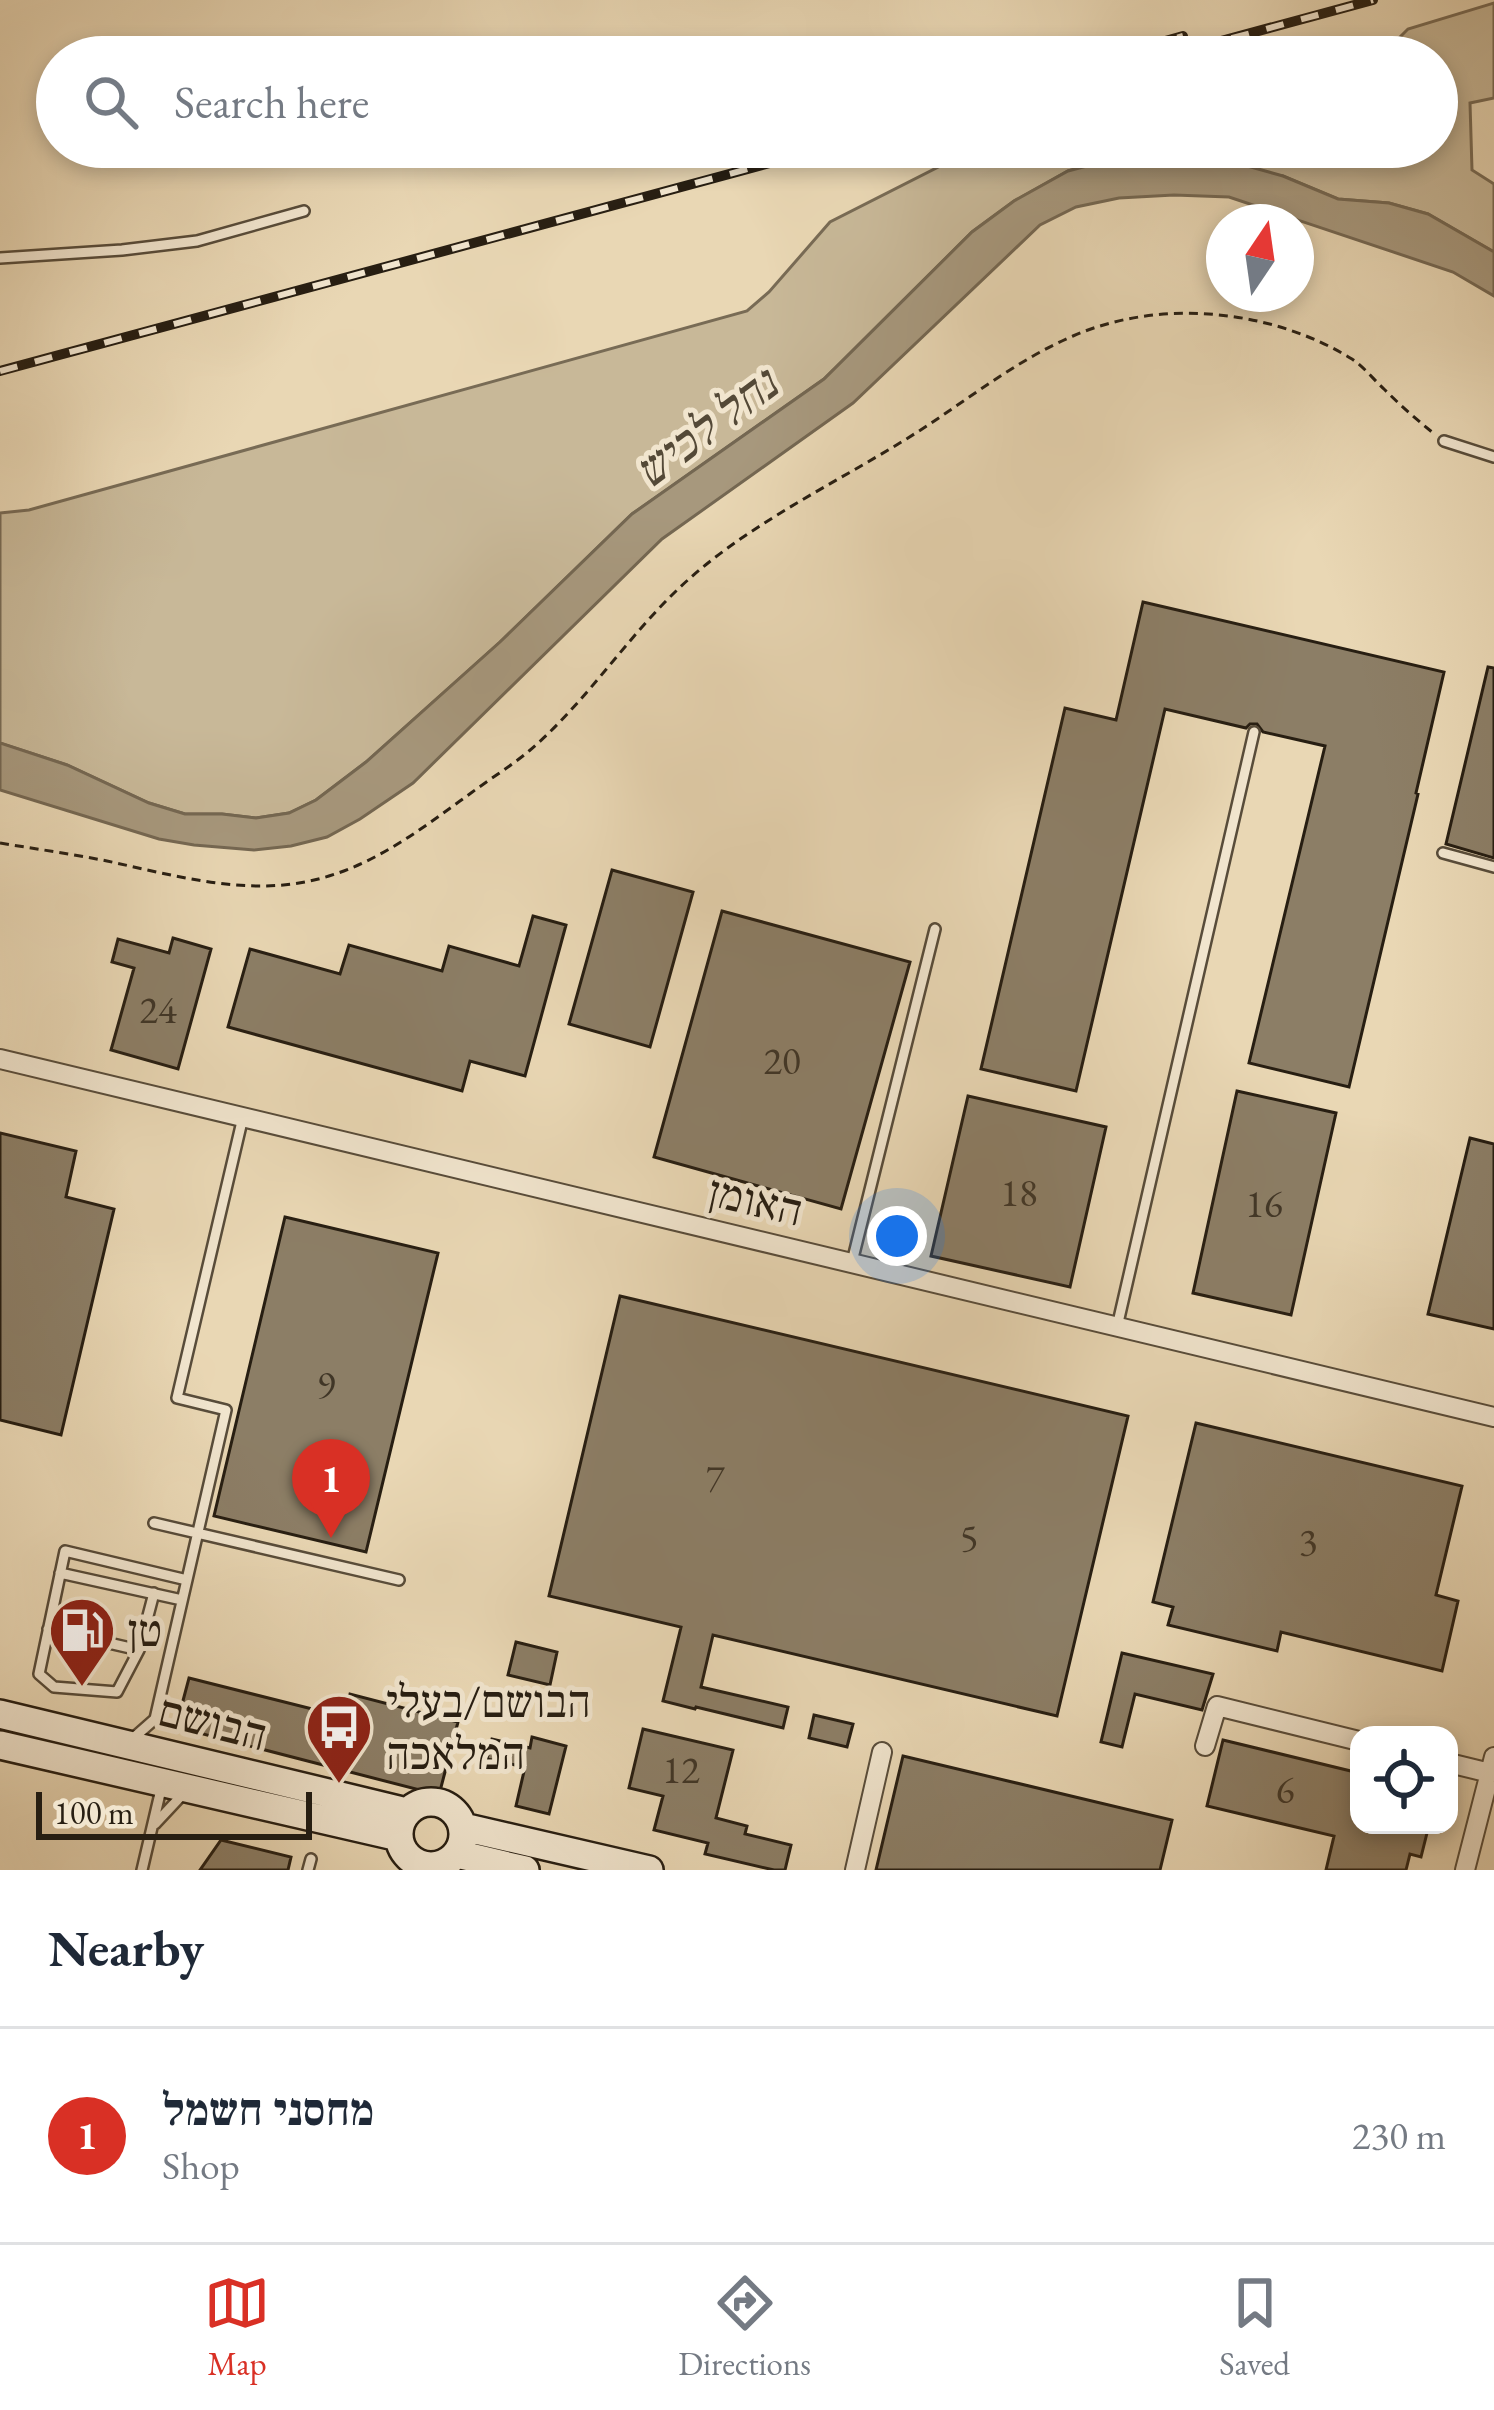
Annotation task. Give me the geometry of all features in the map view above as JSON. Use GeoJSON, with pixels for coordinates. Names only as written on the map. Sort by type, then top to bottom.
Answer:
{"type":"FeatureCollection","features":[{"type":"Feature","properties":{"kind":"street","name":"האומן"},"geometry":{"type":"LineString","coordinates":[[0,1059],[1494,1417]]}},
{"type":"Feature","properties":{"kind":"street"},"geometry":{"type":"LineString","coordinates":[[1205,1745],[1217,1706],[1350,1739]]}},
{"type":"Feature","properties":{"kind":"street","name":"הבושם"},"geometry":{"type":"LineString","coordinates":[[0,1714],[182,1758],[403,1825]]}},
{"type":"Feature","properties":{"kind":"street","name":"הבושם"},"geometry":{"type":"LineString","coordinates":[[0,1745],[176,1786],[403,1825]]}},
{"type":"Feature","properties":{"kind":"street"},"geometry":{"type":"LineString","coordinates":[[856,1870],[882,1752]]}},
{"type":"Feature","properties":{"kind":"street"},"geometry":{"type":"LineString","coordinates":[[1458,1763],[1492,1765],[1465,1870]]}},
{"type":"Feature","properties":{"kind":"street"},"geometry":{"type":"LineString","coordinates":[[437,1802],[454,1810],[460,1840],[442,1865],[422,1868],[406,1855],[403,1825],[416,1805],[437,1802]]}},
{"type":"Feature","properties":{"kind":"street"},"geometry":{"type":"LineString","coordinates":[[460,1840],[525,1870]]}},
{"type":"Feature","properties":{"kind":"street"},"geometry":{"type":"LineString","coordinates":[[460,1840],[649,1870]]}},
{"type":"Feature","properties":{"kind":"lane"},"geometry":{"type":"LineString","coordinates":[[0,258],[197,241],[304,212]]}},
{"type":"Feature","properties":{"kind":"lane"},"geometry":{"type":"LineString","coordinates":[[1444,441],[1494,457]]}},
{"type":"Feature","properties":{"kind":"lane"},"geometry":{"type":"LineString","coordinates":[[1117,1327],[1254,732]]}},
{"type":"Feature","properties":{"kind":"lane"},"geometry":{"type":"LineString","coordinates":[[1443,854],[1494,867]]}},
{"type":"Feature","properties":{"kind":"lane"},"geometry":{"type":"LineString","coordinates":[[852,1263],[934,929]]}},
{"type":"Feature","properties":{"kind":"lane"},"geometry":{"type":"LineString","coordinates":[[126,1744],[155,1718],[226,1410],[177,1398],[243,1117]]}},
{"type":"Feature","properties":{"kind":"lane"},"geometry":{"type":"LineString","coordinates":[[154,1523],[399,1580]]}},
{"type":"Feature","properties":{"kind":"lane"},"geometry":{"type":"LineString","coordinates":[[154,1593],[139,1650],[117,1691],[54,1687],[39,1673],[65,1551],[187,1580]]}},
{"type":"Feature","properties":{"kind":"lane"},"geometry":{"type":"LineString","coordinates":[[60,1573],[182,1600]]}},
{"type":"Feature","properties":{"kind":"lane"},"geometry":{"type":"LineString","coordinates":[[48,1629],[139,1650]]}},
{"type":"Feature","properties":{"kind":"lane"},"geometry":{"type":"LineString","coordinates":[[152,1829],[176,1786],[182,1758],[155,1718]]}},
{"type":"Feature","properties":{"kind":"lane"},"geometry":{"type":"LineString","coordinates":[[142,1870],[152,1829],[176,1786]]}},
{"type":"Feature","properties":{"kind":"path"},"geometry":{"type":"LineString","coordinates":[[0,842],[237,886],[320,879],[364,863],[406,840],[530,751],[671,595],[722,554],[1027,360],[1109,323],[1185,313],[1243,319],[1309,337],[1355,362],[1444,441]]}},
{"type":"Feature","properties":{"kind":"shaded area"},"geometry":{"type":"Polygon","coordinates":[[[1494,3],[1494,98],[1470,103],[1472,170],[1494,184],[1494,252],[1428,214],[1389,203],[1338,199],[1283,176],[1209,168],[1458,168],[1458,36],[1401,36],[1408,29],[1494,3]]]}},
{"type":"Feature","properties":{"kind":"shaded area"},"geometry":{"type":"Polygon","coordinates":[[[936,168],[1079,168],[1014,201],[972,232],[824,379],[632,514],[500,642],[366,762],[316,800],[289,813],[256,818],[185,814],[0,743],[0,513],[29,510],[747,311],[830,222],[936,168]]]}},
{"type":"Feature","properties":{"kind":"shaded area"},"geometry":{"type":"Polygon","coordinates":[[[1079,168],[1254,168],[1338,199],[1389,203],[1428,214],[1494,252],[1494,296],[1453,272],[1314,225],[1314,204],[1250,204],[1229,197],[1174,195],[1119,198],[1076,207],[1040,225],[853,403],[662,539],[413,783],[327,837],[254,850],[194,845],[159,839],[0,790],[0,743],[185,814],[256,818],[289,813],[316,800],[366,762],[500,642],[632,514],[824,379],[972,232],[1014,201],[1079,168]]]}},
{"type":"Feature","properties":{"kind":"building"},"geometry":{"type":"Polygon","coordinates":[[[1143,602],[1444,672],[1349,1087],[1249,1063],[1325,746],[1263,732],[1257,724],[1246,728],[1165,709],[1076,1091],[981,1069],[1065,708],[1116,720],[1143,602]]]}},
{"type":"Feature","properties":{"kind":"building"},"geometry":{"type":"Polygon","coordinates":[[[1488,667],[1494,668],[1494,858],[1446,844],[1488,667]]]}},
{"type":"Feature","properties":{"kind":"building"},"geometry":{"type":"Polygon","coordinates":[[[612,870],[693,892],[650,1047],[569,1024],[612,870]]]}},
{"type":"Feature","properties":{"kind":"building"},"geometry":{"type":"Polygon","coordinates":[[[722,911],[910,962],[841,1209],[654,1157],[722,911]]]}},
{"type":"Feature","properties":{"kind":"building"},"geometry":{"type":"Polygon","coordinates":[[[533,916],[566,925],[525,1076],[470,1061],[462,1091],[228,1027],[250,949],[340,974],[349,945],[442,971],[449,946],[519,966],[533,916]]]}},
{"type":"Feature","properties":{"kind":"building"},"geometry":{"type":"Polygon","coordinates":[[[173,938],[211,949],[178,1069],[111,1050],[134,968],[112,962],[118,939],[169,953],[173,938]]]}},
{"type":"Feature","properties":{"kind":"building"},"geometry":{"type":"Polygon","coordinates":[[[1237,1091],[1336,1113],[1291,1315],[1193,1293],[1237,1091]]]}},
{"type":"Feature","properties":{"kind":"building"},"geometry":{"type":"Polygon","coordinates":[[[968,1096],[1106,1127],[1070,1287],[931,1256],[968,1096]]]}},
{"type":"Feature","properties":{"kind":"building"},"geometry":{"type":"Polygon","coordinates":[[[0,1133],[76,1151],[66,1197],[114,1209],[61,1435],[0,1420],[0,1133]]]}},
{"type":"Feature","properties":{"kind":"building"},"geometry":{"type":"Polygon","coordinates":[[[1470,1138],[1494,1144],[1494,1329],[1428,1314],[1470,1138]]]}},
{"type":"Feature","properties":{"kind":"building"},"geometry":{"type":"Polygon","coordinates":[[[285,1217],[438,1253],[366,1552],[214,1516],[285,1217]]]}},
{"type":"Feature","properties":{"kind":"building"},"geometry":{"type":"Polygon","coordinates":[[[620,1296],[1128,1416],[1057,1716],[713,1635],[701,1687],[788,1707],[783,1728],[695,1709],[663,1701],[681,1627],[549,1596],[620,1296]]]}},
{"type":"Feature","properties":{"kind":"building"},"geometry":{"type":"Polygon","coordinates":[[[1196,1423],[1462,1486],[1436,1595],[1458,1601],[1442,1671],[1281,1632],[1277,1651],[1168,1625],[1173,1607],[1153,1602],[1196,1423]]]}},
{"type":"Feature","properties":{"kind":"building"},"geometry":{"type":"Polygon","coordinates":[[[516,1642],[557,1652],[550,1685],[508,1675],[516,1642]]]}},
{"type":"Feature","properties":{"kind":"building"},"geometry":{"type":"Polygon","coordinates":[[[1122,1653],[1213,1674],[1202,1710],[1135,1694],[1122,1747],[1101,1742],[1122,1653]]]}},
{"type":"Feature","properties":{"kind":"building"},"geometry":{"type":"Polygon","coordinates":[[[189,1678],[344,1717],[350,1694],[458,1722],[439,1795],[176,1727],[189,1678]]]}},
{"type":"Feature","properties":{"kind":"building"},"geometry":{"type":"Polygon","coordinates":[[[814,1715],[853,1724],[847,1747],[809,1738],[814,1715]]]}},
{"type":"Feature","properties":{"kind":"building"},"geometry":{"type":"Polygon","coordinates":[[[643,1729],[733,1750],[716,1818],[747,1826],[745,1834],[791,1845],[785,1870],[705,1854],[708,1843],[654,1830],[663,1796],[629,1788],[643,1729]]]}},
{"type":"Feature","properties":{"kind":"building"},"geometry":{"type":"Polygon","coordinates":[[[532,1737],[566,1746],[549,1814],[516,1806],[525,1767],[487,1759],[492,1739],[530,1748],[532,1737]]]}},
{"type":"Feature","properties":{"kind":"building"},"geometry":{"type":"Polygon","coordinates":[[[1223,1740],[1350,1771],[1350,1834],[1427,1834],[1421,1857],[1410,1854],[1406,1870],[1326,1870],[1334,1836],[1207,1806],[1223,1740]]]}},
{"type":"Feature","properties":{"kind":"building"},"geometry":{"type":"Polygon","coordinates":[[[903,1756],[1172,1820],[1160,1870],[876,1870],[903,1756]]]}},
{"type":"Feature","properties":{"kind":"building"},"geometry":{"type":"Polygon","coordinates":[[[221,1840],[291,1857],[288,1870],[200,1870],[221,1840]]]}},
{"type":"Feature","properties":{"kind":"railway"},"geometry":{"type":"LineString","coordinates":[[1240,36],[1373,0]]}},
{"type":"Feature","properties":{"kind":"railway"},"geometry":{"type":"LineString","coordinates":[[0,371],[751,168]]}},
{"type":"Feature","properties":{"kind":"place","name":"מחסני חשמל"},"geometry":{"type":"Point","coordinates":[331,1538]}},
{"type":"Feature","properties":{"kind":"place","name":"טן"},"geometry":{"type":"Point","coordinates":[82,1689]}},
{"type":"Feature","properties":{"kind":"place","name":"הבושם/בעלי המלאכה"},"geometry":{"type":"Point","coordinates":[339,1786]}},
{"type":"Feature","properties":{"kind":"water label","name":"נחל לכיש"},"geometry":{"type":"Point","coordinates":[705,427]}}]}
